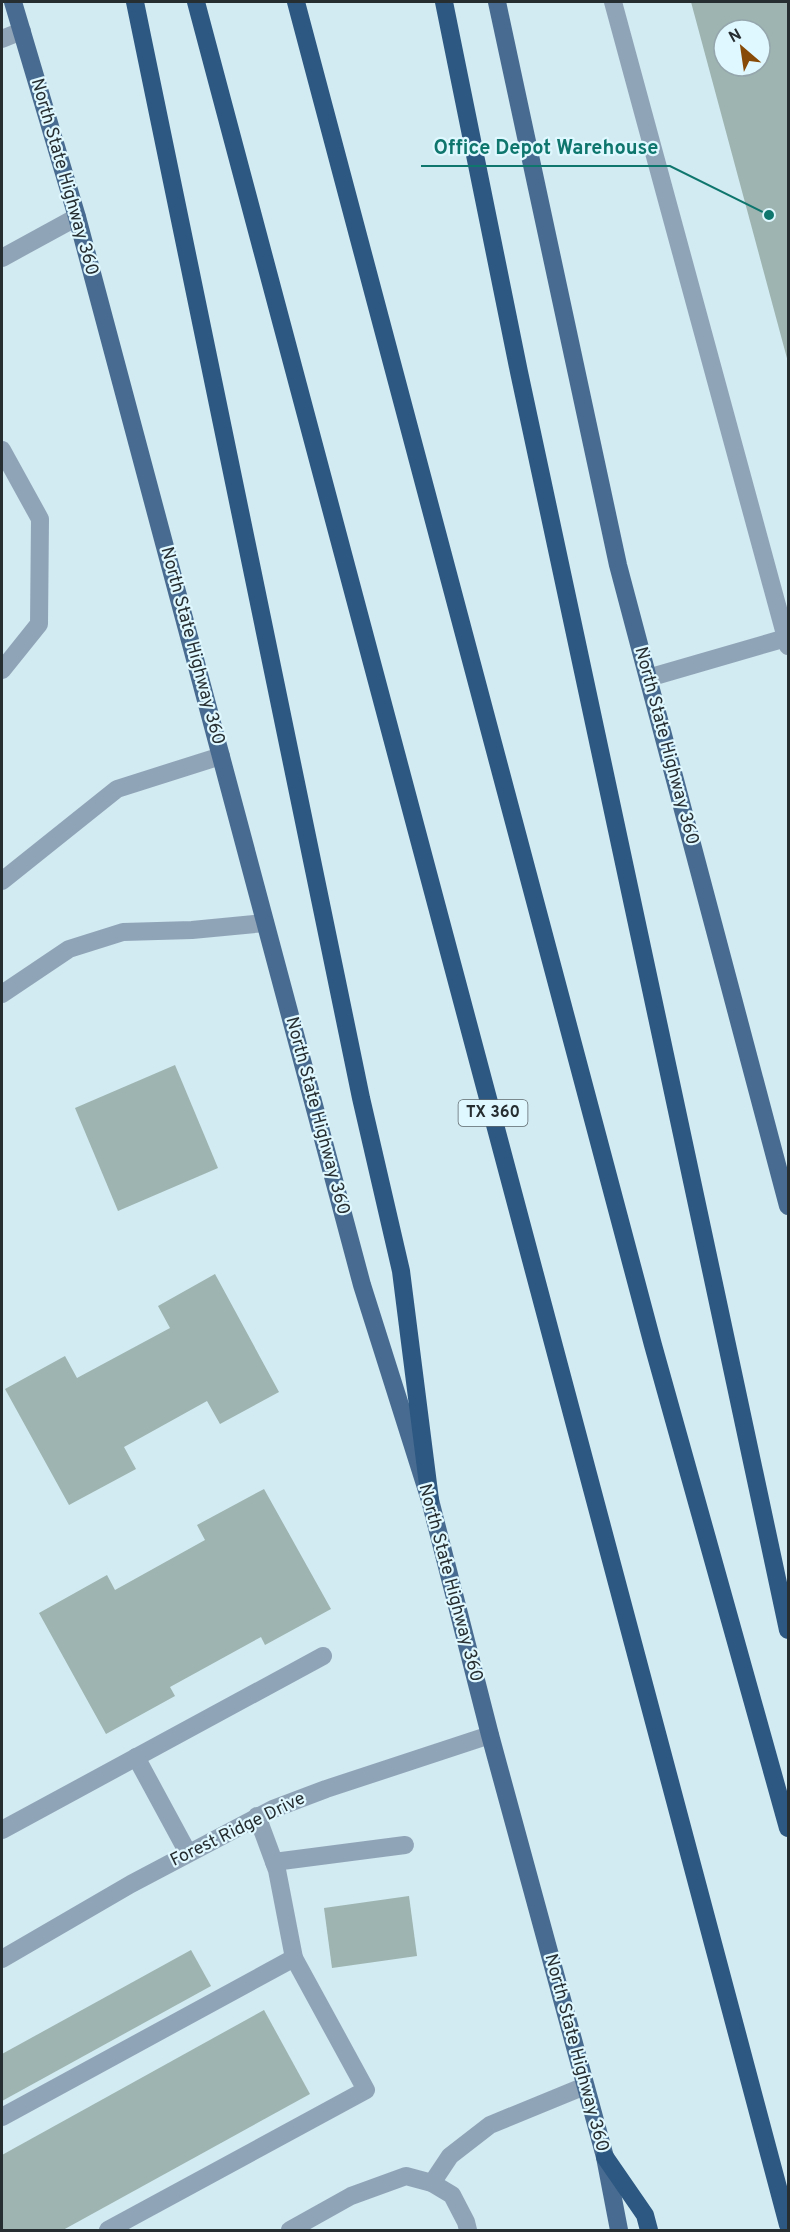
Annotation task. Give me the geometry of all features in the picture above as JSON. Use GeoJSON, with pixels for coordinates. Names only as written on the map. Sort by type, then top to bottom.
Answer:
{"type":"FeatureCollection","features":[{"type":"Feature","properties":{"kind":"highway"},"geometry":{"type":"LineString","coordinates":[[135,2],[361,1098],[401,1271],[430,1500]]}},
{"type":"Feature","properties":{"kind":"highway","name":"TX 360"},"geometry":{"type":"LineString","coordinates":[[196,2],[789,2225]]}},
{"type":"Feature","properties":{"kind":"highway"},"geometry":{"type":"LineString","coordinates":[[296,2],[650,1333],[789,1828]]}},
{"type":"Feature","properties":{"kind":"highway"},"geometry":{"type":"LineString","coordinates":[[444,2],[521,383],[789,1630]]}},
{"type":"Feature","properties":{"kind":"highway"},"geometry":{"type":"LineString","coordinates":[[605,2157],[645,2215],[649,2230]]}},
{"type":"Feature","properties":{"kind":"main road","name":"North State Highway 360"},"geometry":{"type":"LineString","coordinates":[[13,2],[77,217],[362,1285],[430,1500],[490,1735],[605,2157],[619,2230]]}},
{"type":"Feature","properties":{"kind":"main road","name":"North State Highway 360"},"geometry":{"type":"LineString","coordinates":[[497,2],[618,565],[789,1206]]}},
{"type":"Feature","properties":{"kind":"street"},"geometry":{"type":"LineString","coordinates":[[613,2],[787,642],[648,678]]}},
{"type":"Feature","properties":{"kind":"street"},"geometry":{"type":"LineString","coordinates":[[2,39],[22,32]]}},
{"type":"Feature","properties":{"kind":"street"},"geometry":{"type":"LineString","coordinates":[[2,258],[77,217]]}},
{"type":"Feature","properties":{"kind":"street"},"geometry":{"type":"LineString","coordinates":[[2,450],[40,519],[39,624],[2,670]]}},
{"type":"Feature","properties":{"kind":"street"},"geometry":{"type":"LineString","coordinates":[[2,881],[117,789],[221,756]]}},
{"type":"Feature","properties":{"kind":"street"},"geometry":{"type":"LineString","coordinates":[[2,994],[69,949],[123,932],[192,930],[265,923]]}},
{"type":"Feature","properties":{"kind":"street"},"geometry":{"type":"LineString","coordinates":[[2,1830],[322,1656]]}},
{"type":"Feature","properties":{"kind":"street","name":"Forest Ridge Drive"},"geometry":{"type":"LineString","coordinates":[[2,1959],[257,1816],[316,1792],[490,1735]]}},
{"type":"Feature","properties":{"kind":"street"},"geometry":{"type":"LineString","coordinates":[[136,1757],[188,1854]]}},
{"type":"Feature","properties":{"kind":"street"},"geometry":{"type":"LineString","coordinates":[[108,2230],[366,2090],[294,1958],[274,1862],[257,1816]]}},
{"type":"Feature","properties":{"kind":"street"},"geometry":{"type":"LineString","coordinates":[[274,1862],[405,1845]]}},
{"type":"Feature","properties":{"kind":"street"},"geometry":{"type":"LineString","coordinates":[[2,2117],[294,1958]]}},
{"type":"Feature","properties":{"kind":"street"},"geometry":{"type":"LineString","coordinates":[[432,2183],[450,2156],[490,2125],[585,2086]]}},
{"type":"Feature","properties":{"kind":"street"},"geometry":{"type":"LineString","coordinates":[[290,2230],[351,2196],[406,2176],[432,2183],[452,2195],[468,2230]]}},
{"type":"Feature","properties":{"kind":"building"},"geometry":{"type":"Polygon","coordinates":[[[691,2],[788,2],[788,362],[691,2]]]}},
{"type":"Feature","properties":{"kind":"building"},"geometry":{"type":"Polygon","coordinates":[[[175,1065],[218,1168],[118,1211],[75,1108],[175,1065]]]}},
{"type":"Feature","properties":{"kind":"building"},"geometry":{"type":"Polygon","coordinates":[[[215,1274],[279,1392],[220,1424],[207,1401],[124,1447],[136,1469],[69,1505],[5,1389],[65,1356],[77,1378],[170,1328],[158,1306],[215,1274]]]}},
{"type":"Feature","properties":{"kind":"building"},"geometry":{"type":"Polygon","coordinates":[[[264,1489],[331,1609],[265,1645],[261,1637],[170,1687],[175,1696],[106,1734],[39,1613],[107,1575],[115,1590],[205,1540],[197,1525],[264,1489]]]}},
{"type":"Feature","properties":{"kind":"building"},"geometry":{"type":"Polygon","coordinates":[[[409,1896],[417,1956],[332,1968],[324,1908],[409,1896]]]}},
{"type":"Feature","properties":{"kind":"building"},"geometry":{"type":"Polygon","coordinates":[[[191,1950],[211,1986],[2,2101],[2,2054],[191,1950]]]}},
{"type":"Feature","properties":{"kind":"building"},"geometry":{"type":"Polygon","coordinates":[[[264,2010],[310,2094],[63,2230],[2,2230],[2,2155],[264,2010]]]}},
{"type":"Feature","properties":{"kind":"place","name":"Office Depot Warehouse"},"geometry":{"type":"Point","coordinates":[769,215]}}]}
